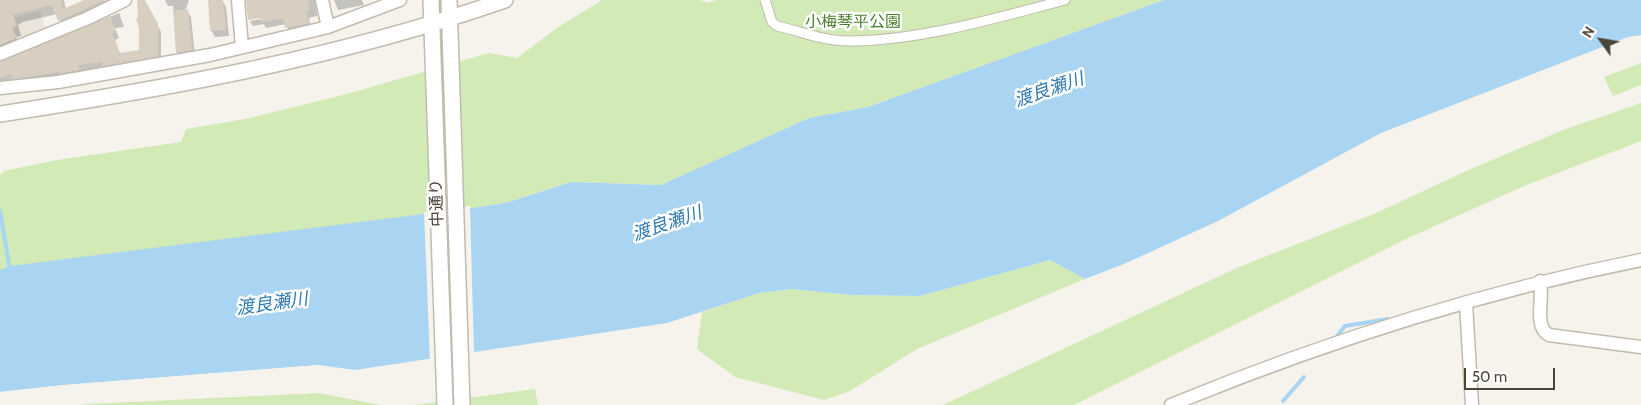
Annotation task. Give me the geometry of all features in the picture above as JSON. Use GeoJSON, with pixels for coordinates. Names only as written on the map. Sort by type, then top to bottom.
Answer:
{"type":"FeatureCollection","features":[{"type":"Feature","properties":{"kind":"street"},"geometry":{"type":"LineString","coordinates":[[0,54],[88,18],[124,0]]}},
{"type":"Feature","properties":{"kind":"street"},"geometry":{"type":"LineString","coordinates":[[238,0],[242,48]]}},
{"type":"Feature","properties":{"kind":"street"},"geometry":{"type":"LineString","coordinates":[[322,0],[328,28]]}},
{"type":"Feature","properties":{"kind":"street"},"geometry":{"type":"LineString","coordinates":[[0,88],[58,82],[175,63],[328,28],[400,0]]}},
{"type":"Feature","properties":{"kind":"street","name":"中通り"},"geometry":{"type":"LineString","coordinates":[[430,0],[445,405]]}},
{"type":"Feature","properties":{"kind":"street","name":"中通り"},"geometry":{"type":"LineString","coordinates":[[449,0],[462,405]]}},
{"type":"Feature","properties":{"kind":"street"},"geometry":{"type":"LineString","coordinates":[[0,114],[261,69],[356,46],[505,0]]}},
{"type":"Feature","properties":{"kind":"street"},"geometry":{"type":"LineString","coordinates":[[764,0],[772,22],[777,26],[826,39],[847,41],[888,38],[964,25],[1065,0]]}},
{"type":"Feature","properties":{"kind":"street"},"geometry":{"type":"LineString","coordinates":[[1171,405],[1264,367],[1540,281],[1641,260]]}},
{"type":"Feature","properties":{"kind":"street"},"geometry":{"type":"LineString","coordinates":[[1540,281],[1542,292],[1540,326],[1543,332],[1549,335],[1641,347]]}},
{"type":"Feature","properties":{"kind":"street"},"geometry":{"type":"LineString","coordinates":[[1466,304],[1472,405]]}},
{"type":"Feature","properties":{"kind":"shaded area"},"geometry":{"type":"Polygon","coordinates":[[[40,11],[47,31],[0,51],[0,21],[40,11]]]}},
{"type":"Feature","properties":{"kind":"green space","name":"小梅琴平公園"},"geometry":{"type":"Polygon","coordinates":[[[602,0],[700,0],[708,3],[716,0],[1164,0],[868,107],[809,118],[661,185],[571,182],[509,202],[487,206],[0,270],[0,175],[4,171],[57,160],[181,142],[186,129],[245,119],[343,95],[489,53],[517,58],[557,28],[602,0]]]}},
{"type":"Feature","properties":{"kind":"green space"},"geometry":{"type":"Polygon","coordinates":[[[1641,63],[1641,85],[1613,96],[1604,77],[1641,63]]]}},
{"type":"Feature","properties":{"kind":"green space"},"geometry":{"type":"Polygon","coordinates":[[[1641,103],[1641,141],[1524,186],[1406,239],[1074,405],[943,405],[1239,267],[1376,213],[1464,172],[1563,130],[1641,103]]]}},
{"type":"Feature","properties":{"kind":"green space"},"geometry":{"type":"Polygon","coordinates":[[[1050,260],[1085,279],[917,349],[850,391],[824,400],[735,377],[697,349],[702,312],[759,293],[792,289],[851,295],[920,296],[1050,260]]]}},
{"type":"Feature","properties":{"kind":"green space"},"geometry":{"type":"Polygon","coordinates":[[[535,389],[538,405],[414,405],[535,389]]]}},
{"type":"Feature","properties":{"kind":"green space"},"geometry":{"type":"Polygon","coordinates":[[[319,393],[381,405],[80,405],[89,404],[319,393]]]}},
{"type":"Feature","properties":{"kind":"water","name":"渡良瀬川"},"geometry":{"type":"Polygon","coordinates":[[[1164,0],[1641,0],[1641,35],[1628,37],[1381,133],[1218,221],[1124,264],[1085,279],[1050,260],[920,296],[851,295],[792,289],[759,293],[667,323],[355,370],[319,365],[64,385],[0,392],[0,270],[10,266],[487,206],[509,202],[571,182],[661,185],[809,118],[868,107],[1164,0]]]}},
{"type":"Feature","properties":{"kind":"pier"},"geometry":{"type":"Polygon","coordinates":[[[470,206],[474,355],[430,361],[424,212],[470,206]]]}},
{"type":"Feature","properties":{"kind":"pier"},"geometry":{"type":"Polygon","coordinates":[[[319,365],[319,367],[64,387],[0,394],[0,392],[64,385],[319,365]]]}},
{"type":"Feature","properties":{"kind":"building"},"geometry":{"type":"Polygon","coordinates":[[[0,0],[61,0],[63,9],[84,0],[105,0],[58,21],[52,5],[13,15],[17,26],[12,28],[17,38],[0,45],[0,0]]]}},
{"type":"Feature","properties":{"kind":"building"},"geometry":{"type":"Polygon","coordinates":[[[137,0],[145,0],[158,24],[158,56],[103,66],[102,62],[78,65],[79,70],[60,73],[13,79],[11,74],[0,78],[0,62],[110,16],[116,31],[112,33],[120,53],[139,50],[139,28],[136,18],[138,18],[137,0]]]}},
{"type":"Feature","properties":{"kind":"building"},"geometry":{"type":"Polygon","coordinates":[[[208,0],[223,0],[226,30],[210,31],[208,0]]]}},
{"type":"Feature","properties":{"kind":"building"},"geometry":{"type":"Polygon","coordinates":[[[246,0],[308,0],[310,11],[306,11],[309,23],[285,28],[283,18],[262,22],[261,18],[248,20],[246,0]]]}},
{"type":"Feature","properties":{"kind":"building"},"geometry":{"type":"Polygon","coordinates":[[[188,9],[192,50],[176,53],[173,11],[188,9]]]}},
{"type":"Feature","properties":{"kind":"waterway"},"geometry":{"type":"LineString","coordinates":[[0,211],[10,270]]}},
{"type":"Feature","properties":{"kind":"waterway"},"geometry":{"type":"LineString","coordinates":[[1337,336],[1345,326],[1388,319]]}},
{"type":"Feature","properties":{"kind":"waterway"},"geometry":{"type":"LineString","coordinates":[[1283,401],[1304,377]]}}]}
